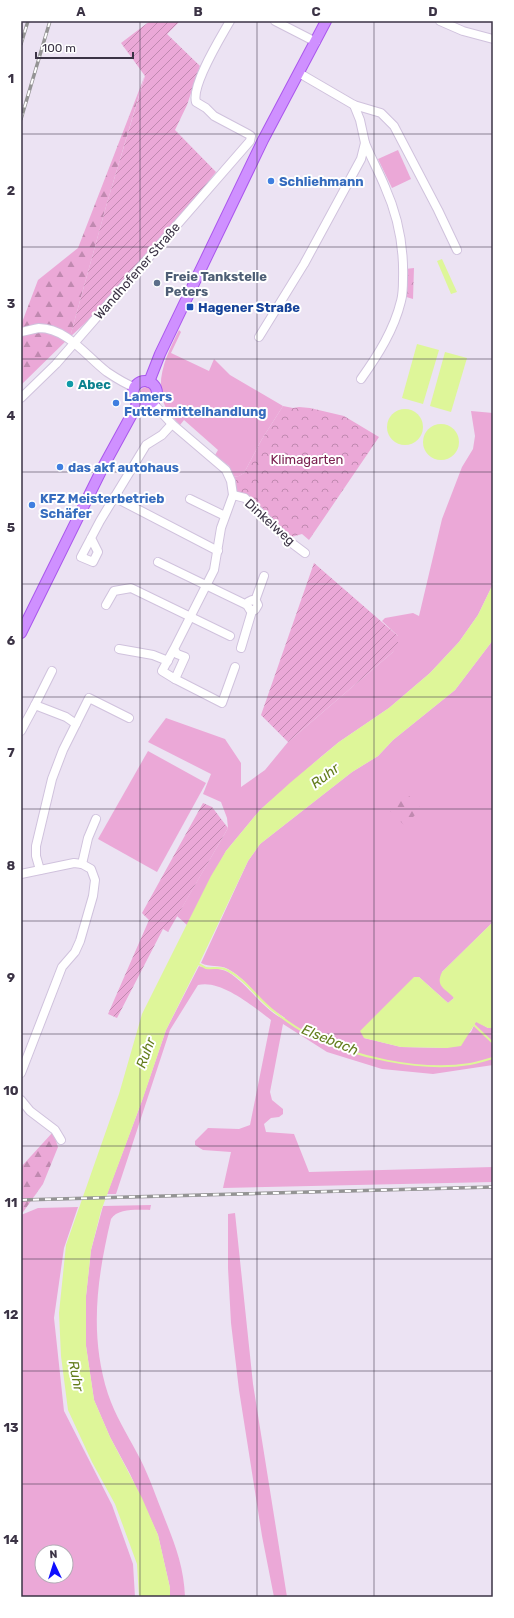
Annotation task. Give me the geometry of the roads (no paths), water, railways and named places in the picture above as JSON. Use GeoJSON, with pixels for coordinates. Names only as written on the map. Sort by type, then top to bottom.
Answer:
{"type":"FeatureCollection","features":[{"type":"Feature","properties":{"kind":"main road"},"geometry":{"type":"LineString","coordinates":[[149,382],[160,354],[263,140],[326,21]]}},
{"type":"Feature","properties":{"kind":"main road"},"geometry":{"type":"LineString","coordinates":[[139,382],[149,382],[156,389],[155,398],[152,402],[145,405],[138,403],[134,398],[134,387],[139,382]]}},
{"type":"Feature","properties":{"kind":"main road"},"geometry":{"type":"LineString","coordinates":[[21,633],[103,467],[138,403]]}},
{"type":"Feature","properties":{"kind":"street","name":"Wandhofener Straße"},"geometry":{"type":"LineString","coordinates":[[21,398],[74,344],[250,141],[251,136],[214,116],[206,108],[196,102],[194,97],[202,73],[230,21]]}},
{"type":"Feature","properties":{"kind":"street"},"geometry":{"type":"LineString","coordinates":[[274,21],[316,42]]}},
{"type":"Feature","properties":{"kind":"street"},"geometry":{"type":"LineString","coordinates":[[440,21],[463,31],[493,39]]}},
{"type":"Feature","properties":{"kind":"street"},"geometry":{"type":"LineString","coordinates":[[298,73],[354,104],[380,113],[394,126],[457,250]]}},
{"type":"Feature","properties":{"kind":"street"},"geometry":{"type":"LineString","coordinates":[[354,104],[373,164],[385,186],[395,214],[403,247],[402,297],[388,337],[376,358],[361,379]]}},
{"type":"Feature","properties":{"kind":"street"},"geometry":{"type":"LineString","coordinates":[[259,337],[304,264],[331,216],[361,158],[365,142]]}},
{"type":"Feature","properties":{"kind":"street"},"geometry":{"type":"LineString","coordinates":[[21,332],[39,328],[50,330],[62,335],[108,373],[134,387]]}},
{"type":"Feature","properties":{"kind":"street"},"geometry":{"type":"LineString","coordinates":[[152,402],[172,424],[226,470],[231,481],[233,495],[220,528],[218,551],[214,570],[208,586],[162,671],[174,679],[222,703],[235,667]]}},
{"type":"Feature","properties":{"kind":"street"},"geometry":{"type":"LineString","coordinates":[[91,538],[146,445],[162,435],[172,424]]}},
{"type":"Feature","properties":{"kind":"street","name":"Dinkelweg"},"geometry":{"type":"LineString","coordinates":[[233,495],[245,498],[289,542],[305,552]]}},
{"type":"Feature","properties":{"kind":"street"},"geometry":{"type":"LineString","coordinates":[[114,497],[218,551]]}},
{"type":"Feature","properties":{"kind":"street"},"geometry":{"type":"LineString","coordinates":[[190,499],[225,516]]}},
{"type":"Feature","properties":{"kind":"street"},"geometry":{"type":"LineString","coordinates":[[158,562],[250,608],[258,607],[258,604],[255,601],[264,576]]}},
{"type":"Feature","properties":{"kind":"street"},"geometry":{"type":"LineString","coordinates":[[106,605],[114,591],[131,588],[230,636]]}},
{"type":"Feature","properties":{"kind":"street"},"geometry":{"type":"LineString","coordinates":[[241,648],[250,608]]}},
{"type":"Feature","properties":{"kind":"street"},"geometry":{"type":"LineString","coordinates":[[119,649],[153,655],[168,661]]}},
{"type":"Feature","properties":{"kind":"street"},"geometry":{"type":"LineString","coordinates":[[174,649],[178,654],[185,657],[174,679]]}},
{"type":"Feature","properties":{"kind":"street"},"geometry":{"type":"LineString","coordinates":[[21,731],[52,671]]}},
{"type":"Feature","properties":{"kind":"street"},"geometry":{"type":"LineString","coordinates":[[40,870],[36,856],[36,846],[52,778],[63,750],[90,698],[128,718]]}},
{"type":"Feature","properties":{"kind":"street"},"geometry":{"type":"LineString","coordinates":[[35,706],[66,717],[76,724]]}},
{"type":"Feature","properties":{"kind":"street"},"geometry":{"type":"LineString","coordinates":[[82,864],[88,838],[96,819]]}},
{"type":"Feature","properties":{"kind":"street"},"geometry":{"type":"LineString","coordinates":[[21,874],[67,863],[82,864],[91,869],[95,880],[93,896],[75,952],[62,967],[21,1073]]}},
{"type":"Feature","properties":{"kind":"street"},"geometry":{"type":"LineString","coordinates":[[21,1100],[30,1111],[55,1130],[61,1140]]}},
{"type":"Feature","properties":{"kind":"water"},"geometry":{"type":"Polygon","coordinates":[[[442,259],[457,292],[451,294],[437,261],[442,259]]]}},
{"type":"Feature","properties":{"kind":"water"},"geometry":{"type":"Polygon","coordinates":[[[417,344],[439,350],[423,404],[402,398],[417,344]]]}},
{"type":"Feature","properties":{"kind":"water"},"geometry":{"type":"Polygon","coordinates":[[[445,352],[467,358],[451,412],[430,406],[445,352]]]}},
{"type":"Feature","properties":{"kind":"water"},"geometry":{"type":"Polygon","coordinates":[[[409,409],[418,414],[422,420],[422,434],[418,440],[409,445],[401,445],[392,440],[388,434],[387,423],[392,414],[398,410],[409,409]]]}},
{"type":"Feature","properties":{"kind":"water"},"geometry":{"type":"Polygon","coordinates":[[[445,424],[454,429],[458,435],[458,449],[454,455],[445,460],[437,460],[428,455],[424,449],[423,438],[428,429],[434,425],[445,424]]]}},
{"type":"Feature","properties":{"kind":"water","name":"Ruhr"},"geometry":{"type":"Polygon","coordinates":[[[493,584],[493,640],[455,690],[393,740],[378,756],[352,772],[260,844],[248,861],[166,1030],[143,1098],[101,1211],[91,1250],[86,1296],[86,1346],[94,1400],[110,1437],[142,1498],[158,1535],[170,1588],[170,1597],[139,1597],[137,1564],[115,1504],[92,1462],[68,1410],[61,1356],[59,1313],[66,1245],[119,1094],[142,1014],[211,876],[226,851],[260,810],[291,782],[339,742],[389,708],[430,673],[459,642],[478,615],[493,584]]]}},
{"type":"Feature","properties":{"kind":"water"},"geometry":{"type":"Polygon","coordinates":[[[493,922],[493,1028],[488,1028],[476,1022],[461,1046],[447,1048],[401,1047],[364,1038],[360,1031],[414,977],[419,977],[448,1003],[454,998],[440,984],[442,972],[493,922]]]}},
{"type":"Feature","properties":{"kind":"waterway","name":"Elsebach"},"geometry":{"type":"LineString","coordinates":[[198,964],[206,968],[224,969],[234,974],[269,1007],[291,1024],[308,1034],[345,1050],[387,1061],[430,1066],[470,1064],[493,1058]]}},
{"type":"Feature","properties":{"kind":"waterway"},"geometry":{"type":"LineString","coordinates":[[474,1025],[493,1043]]}},
{"type":"Feature","properties":{"kind":"railway"},"geometry":{"type":"LineString","coordinates":[[21,44],[28,21]]}},
{"type":"Feature","properties":{"kind":"railway"},"geometry":{"type":"LineString","coordinates":[[21,119],[50,21]]}},
{"type":"Feature","properties":{"kind":"railway"},"geometry":{"type":"LineString","coordinates":[[21,1200],[493,1187]]}},
{"type":"Feature","properties":{"kind":"place","name":"Schliehmann"},"geometry":{"type":"Point","coordinates":[271,181]}},
{"type":"Feature","properties":{"kind":"place","name":"Freie Tankstelle Peters"},"geometry":{"type":"Point","coordinates":[157,283]}},
{"type":"Feature","properties":{"kind":"place","name":"Hagener Straße"},"geometry":{"type":"Point","coordinates":[190,307]}},
{"type":"Feature","properties":{"kind":"place","name":"Abec"},"geometry":{"type":"Point","coordinates":[70,384]}},
{"type":"Feature","properties":{"kind":"place","name":"Lamers Futtermittelhandlung"},"geometry":{"type":"Point","coordinates":[116,403]}},
{"type":"Feature","properties":{"kind":"place","name":"das akf autohaus"},"geometry":{"type":"Point","coordinates":[60,467]}},
{"type":"Feature","properties":{"kind":"place","name":"KFZ Meisterbetrieb Schäfer"},"geometry":{"type":"Point","coordinates":[32,505]}},
{"type":"Feature","properties":{"kind":"park label","name":"Klimagarten"},"geometry":{"type":"Point","coordinates":[307,459]}}]}
